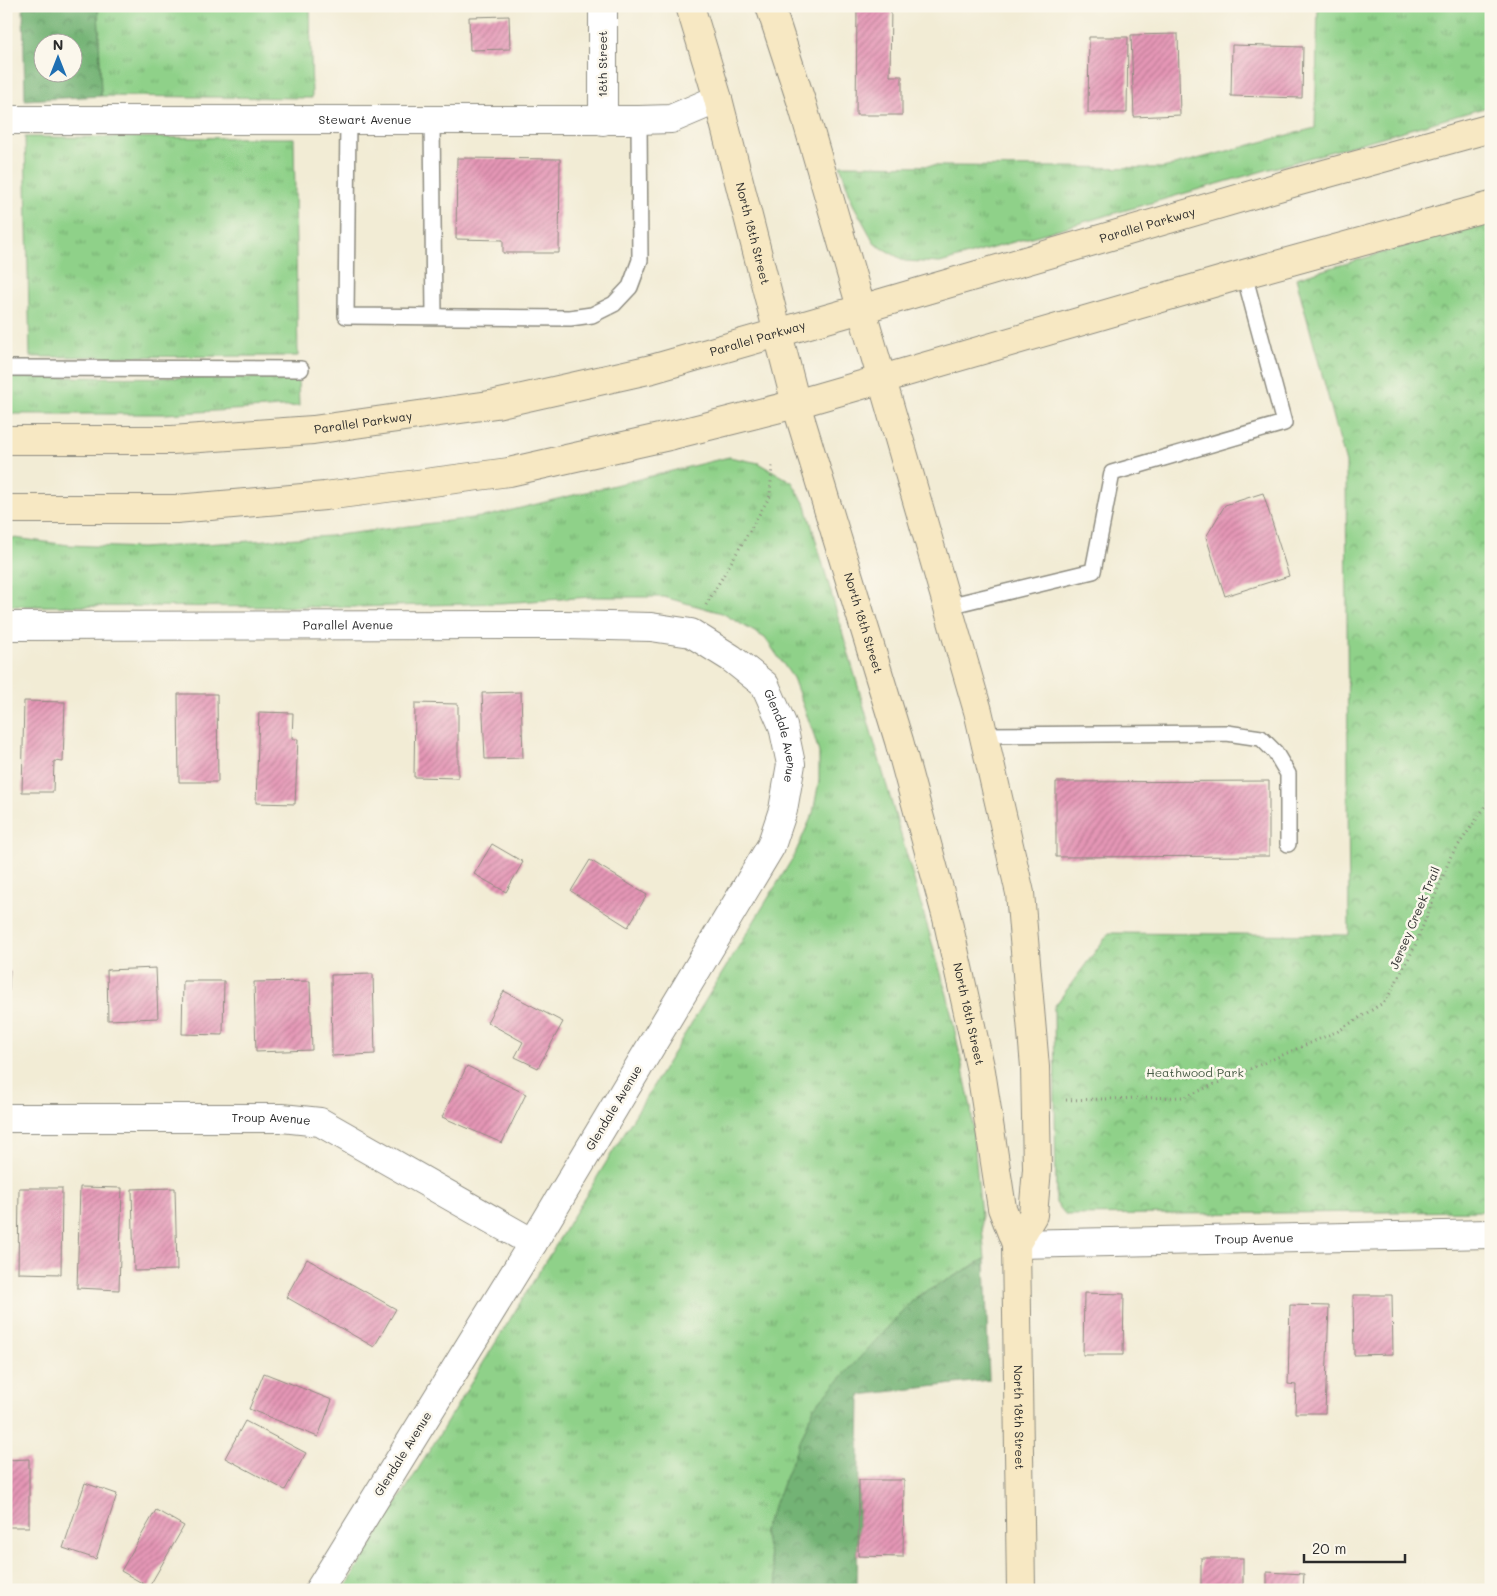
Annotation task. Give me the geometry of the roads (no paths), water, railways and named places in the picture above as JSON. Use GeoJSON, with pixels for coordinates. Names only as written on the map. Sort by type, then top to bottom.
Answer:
{"type":"FeatureCollection","features":[{"type":"Feature","properties":{"kind":"main road","name":"North 18th Street"},"geometry":{"type":"LineString","coordinates":[[690,6],[718,99],[796,404],[898,741],[947,918],[981,1071],[1002,1208],[1016,1244],[1021,1590]]}},
{"type":"Feature","properties":{"kind":"main road"},"geometry":{"type":"LineString","coordinates":[[770,6],[802,104],[978,711],[1020,893],[1036,1067],[1037,1169],[1033,1215],[1016,1244]]}},
{"type":"Feature","properties":{"kind":"main road","name":"Parallel Parkway"},"geometry":{"type":"LineString","coordinates":[[6,440],[172,440],[313,430],[486,406],[652,368],[1292,183],[1491,128]]}},
{"type":"Feature","properties":{"kind":"main road"},"geometry":{"type":"LineString","coordinates":[[6,509],[176,508],[344,494],[509,472],[674,435],[796,404],[1244,274],[1491,206]]}},
{"type":"Feature","properties":{"kind":"street","name":"18th Street"},"geometry":{"type":"LineString","coordinates":[[602,6],[603,121]]}},
{"type":"Feature","properties":{"kind":"street","name":"Stewart Avenue"},"geometry":{"type":"LineString","coordinates":[[6,120],[639,120],[671,119],[718,99]]}},
{"type":"Feature","properties":{"kind":"street","name":"Parallel Avenue"},"geometry":{"type":"LineString","coordinates":[[6,626],[565,625],[651,627],[691,633]]}},
{"type":"Feature","properties":{"kind":"street","name":"Glendale Avenue"},"geometry":{"type":"LineString","coordinates":[[319,1590],[534,1242],[771,846],[783,810],[791,764],[783,726],[766,685],[732,658],[691,633]]}},
{"type":"Feature","properties":{"kind":"street","name":"Troup Avenue"},"geometry":{"type":"LineString","coordinates":[[6,1118],[282,1118],[320,1122],[534,1242]]}},
{"type":"Feature","properties":{"kind":"street","name":"Troup Avenue"},"geometry":{"type":"LineString","coordinates":[[1016,1244],[1491,1234]]}},
{"type":"Feature","properties":{"kind":"lane"},"geometry":{"type":"LineString","coordinates":[[348,120],[346,316],[570,318],[592,315],[614,304],[630,287],[640,260],[639,120]]}},
{"type":"Feature","properties":{"kind":"lane"},"geometry":{"type":"LineString","coordinates":[[432,121],[434,316]]}},
{"type":"Feature","properties":{"kind":"lane"},"geometry":{"type":"LineString","coordinates":[[948,606],[1094,571],[1112,473],[1284,423],[1244,274]]}},
{"type":"Feature","properties":{"kind":"lane"},"geometry":{"type":"LineString","coordinates":[[6,368],[301,368]]}},
{"type":"Feature","properties":{"kind":"lane"},"geometry":{"type":"LineString","coordinates":[[984,735],[1227,733],[1261,738],[1275,752],[1288,774],[1288,844]]}},
{"type":"Feature","properties":{"kind":"park label","name":"Heathwood Park"},"geometry":{"type":"Point","coordinates":[1195,1073]}}]}
